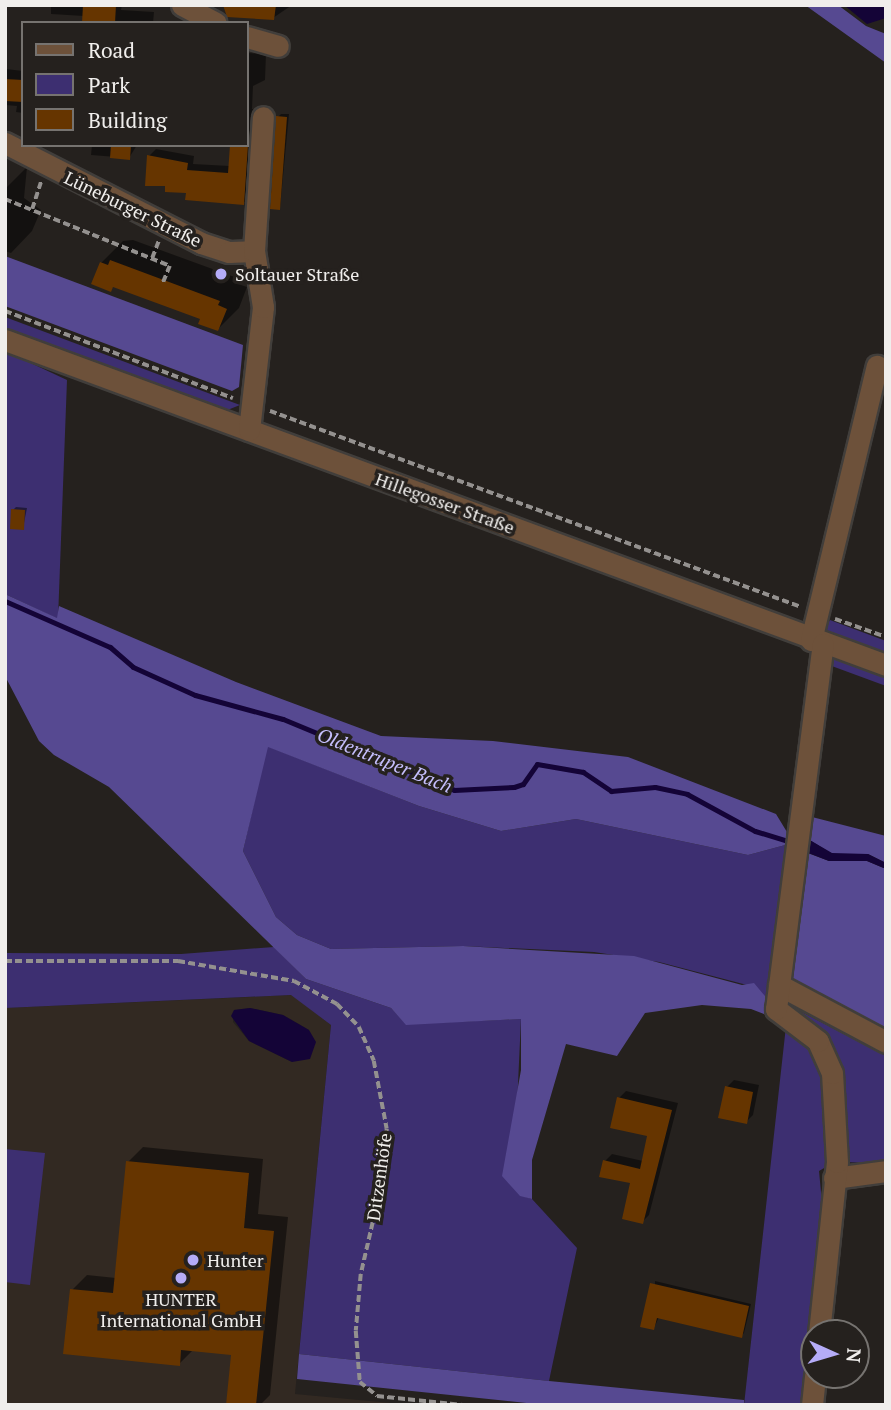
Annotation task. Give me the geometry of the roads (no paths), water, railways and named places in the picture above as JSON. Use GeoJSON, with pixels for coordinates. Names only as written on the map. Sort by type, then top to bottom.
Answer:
{"type":"FeatureCollection","features":[{"type":"Feature","properties":{"kind":"street"},"geometry":{"type":"LineString","coordinates":[[182,5],[212,21]]}},
{"type":"Feature","properties":{"kind":"street"},"geometry":{"type":"LineString","coordinates":[[248,37],[278,46]]}},
{"type":"Feature","properties":{"kind":"street"},"geometry":{"type":"LineString","coordinates":[[249,430],[263,307],[254,251],[263,117]]}},
{"type":"Feature","properties":{"kind":"street","name":"Lüneburger Straße"},"geometry":{"type":"LineString","coordinates":[[5,143],[201,243],[229,252],[254,251]]}},
{"type":"Feature","properties":{"kind":"street","name":"Hillegosser Straße"},"geometry":{"type":"LineString","coordinates":[[5,340],[817,642],[886,665]]}},
{"type":"Feature","properties":{"kind":"street"},"geometry":{"type":"LineString","coordinates":[[820,1319],[834,1178],[836,1108],[827,1056],[803,1027],[776,1009],[820,614],[877,366]]}},
{"type":"Feature","properties":{"kind":"street"},"geometry":{"type":"LineString","coordinates":[[779,985],[886,1042]]}},
{"type":"Feature","properties":{"kind":"street"},"geometry":{"type":"LineString","coordinates":[[834,1178],[886,1171]]}},
{"type":"Feature","properties":{"kind":"waterway","name":"Oldentruper Bach"},"geometry":{"type":"LineString","coordinates":[[5,601],[110,647],[133,667],[195,695],[283,719],[454,790],[514,787],[523,784],[537,764],[583,772],[611,791],[655,787],[687,794],[755,831],[792,842]]}},
{"type":"Feature","properties":{"kind":"place","name":"Soltauer Straße"},"geometry":{"type":"Point","coordinates":[221,274]}},
{"type":"Feature","properties":{"kind":"place","name":"Hunter"},"geometry":{"type":"Point","coordinates":[193,1260]}},
{"type":"Feature","properties":{"kind":"place","name":"HUNTER International GmbH"},"geometry":{"type":"Point","coordinates":[181,1278]}}]}
